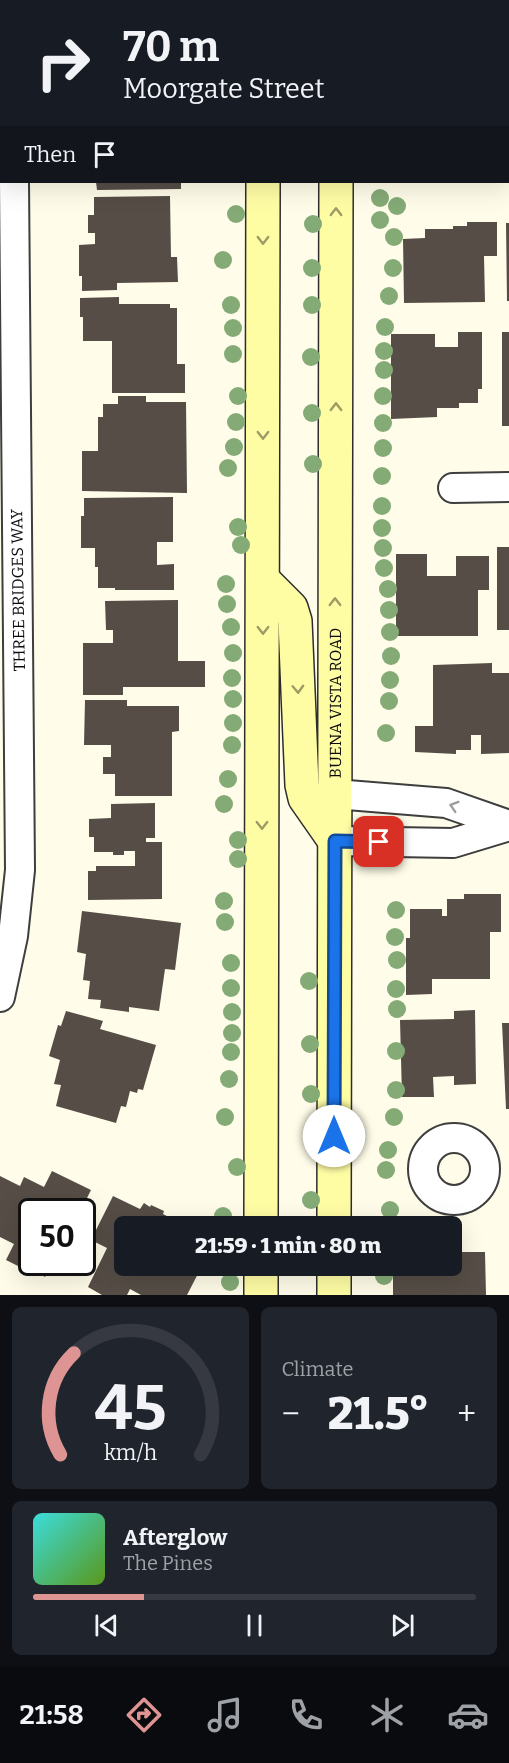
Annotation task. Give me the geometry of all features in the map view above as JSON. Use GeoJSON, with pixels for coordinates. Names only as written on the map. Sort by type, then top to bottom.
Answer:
{"type":"FeatureCollection","features":[{"type":"Feature","properties":{"kind":"main road"},"geometry":{"type":"LineString","coordinates":[[261,1216],[263,183]]}},
{"type":"Feature","properties":{"kind":"main road","name":"BUENA VISTA ROAD"},"geometry":{"type":"LineString","coordinates":[[334,1216],[336,183]]}},
{"type":"Feature","properties":{"kind":"main road"},"geometry":{"type":"LineString","coordinates":[[263,580],[291,608],[295,621],[304,798],[335,841]]}},
{"type":"Feature","properties":{"kind":"main road"},"geometry":{"type":"LineString","coordinates":[[261,1276],[261,1295]]}},
{"type":"Feature","properties":{"kind":"main road"},"geometry":{"type":"LineString","coordinates":[[334,1276],[334,1295]]}},
{"type":"Feature","properties":{"kind":"street","name":"THREE BRIDGES WAY"},"geometry":{"type":"LineString","coordinates":[[0,997],[13,936],[20,870],[10,669],[7,253],[14,183]]}},
{"type":"Feature","properties":{"kind":"street"},"geometry":{"type":"LineString","coordinates":[[453,488],[509,487]]}},
{"type":"Feature","properties":{"kind":"street"},"geometry":{"type":"LineString","coordinates":[[335,794],[446,803],[509,826]]}},
{"type":"Feature","properties":{"kind":"street"},"geometry":{"type":"LineString","coordinates":[[422,801],[422,843]]}},
{"type":"Feature","properties":{"kind":"street"},"geometry":{"type":"LineString","coordinates":[[335,841],[453,843],[509,826]]}},
{"type":"Feature","properties":{"kind":"building"},"geometry":{"type":"Polygon","coordinates":[[[96,183],[181,183],[181,189],[97,190],[96,183]]]}},
{"type":"Feature","properties":{"kind":"building"},"geometry":{"type":"Polygon","coordinates":[[[170,196],[171,257],[177,257],[178,282],[117,283],[117,290],[82,291],[82,276],[79,276],[79,245],[95,244],[95,233],[88,233],[88,215],[94,215],[94,197],[170,196]]]}},
{"type":"Feature","properties":{"kind":"building"},"geometry":{"type":"Polygon","coordinates":[[[467,222],[497,222],[497,256],[484,256],[485,302],[404,303],[403,239],[425,238],[425,229],[453,229],[453,226],[467,226],[467,222]]]}},
{"type":"Feature","properties":{"kind":"building"},"geometry":{"type":"Polygon","coordinates":[[[506,223],[509,223],[509,301],[507,301],[506,223]]]}},
{"type":"Feature","properties":{"kind":"building"},"geometry":{"type":"Polygon","coordinates":[[[119,297],[119,304],[170,304],[170,308],[177,308],[177,364],[185,364],[185,393],[112,393],[112,341],[83,341],[80,298],[119,297]]]}},
{"type":"Feature","properties":{"kind":"building"},"geometry":{"type":"Polygon","coordinates":[[[458,332],[482,332],[482,389],[478,389],[478,403],[459,403],[459,408],[437,408],[437,417],[391,419],[391,334],[435,334],[435,347],[458,347],[458,332]]]}},
{"type":"Feature","properties":{"kind":"building"},"geometry":{"type":"Polygon","coordinates":[[[502,332],[509,332],[509,426],[502,426],[502,332]]]}},
{"type":"Feature","properties":{"kind":"building"},"geometry":{"type":"Polygon","coordinates":[[[118,396],[146,396],[146,402],[186,402],[187,493],[82,491],[82,451],[98,451],[98,417],[103,417],[103,404],[118,404],[118,396]]]}},
{"type":"Feature","properties":{"kind":"building"},"geometry":{"type":"Polygon","coordinates":[[[173,497],[173,542],[157,542],[157,565],[174,564],[174,590],[98,588],[95,548],[81,548],[81,516],[84,516],[84,498],[173,497]]]}},
{"type":"Feature","properties":{"kind":"building"},"geometry":{"type":"Polygon","coordinates":[[[497,547],[509,547],[509,630],[497,630],[497,547]]]}},
{"type":"Feature","properties":{"kind":"building"},"geometry":{"type":"Polygon","coordinates":[[[396,554],[427,554],[427,576],[456,576],[456,556],[489,556],[489,590],[478,590],[478,636],[396,636],[396,554]]]}},
{"type":"Feature","properties":{"kind":"building"},"geometry":{"type":"Polygon","coordinates":[[[178,600],[178,661],[205,661],[205,687],[123,687],[123,695],[83,695],[83,643],[113,643],[113,630],[106,630],[105,601],[178,600]]]}},
{"type":"Feature","properties":{"kind":"building"},"geometry":{"type":"Polygon","coordinates":[[[492,663],[492,673],[509,673],[509,753],[481,754],[481,735],[471,735],[471,750],[456,750],[456,754],[415,752],[415,726],[433,726],[433,665],[492,663]]]}},
{"type":"Feature","properties":{"kind":"building"},"geometry":{"type":"Polygon","coordinates":[[[85,700],[127,700],[127,706],[179,706],[179,731],[172,732],[172,796],[115,796],[115,774],[103,774],[103,757],[111,757],[111,745],[84,745],[85,700]]]}},
{"type":"Feature","properties":{"kind":"building"},"geometry":{"type":"Polygon","coordinates":[[[155,803],[155,838],[146,838],[146,842],[162,842],[162,899],[88,900],[88,871],[96,871],[96,866],[135,866],[135,851],[124,851],[124,855],[113,855],[113,852],[94,852],[94,837],[89,837],[89,819],[111,818],[111,804],[155,803]]]}},
{"type":"Feature","properties":{"kind":"building"},"geometry":{"type":"Polygon","coordinates":[[[464,894],[501,894],[501,932],[490,932],[490,979],[432,979],[432,994],[406,995],[406,938],[410,938],[410,909],[442,909],[442,916],[447,916],[447,899],[464,899],[464,894]]]}},
{"type":"Feature","properties":{"kind":"building"},"geometry":{"type":"Polygon","coordinates":[[[82,911],[181,923],[175,970],[165,969],[159,1011],[129,1007],[129,1012],[100,1008],[101,1000],[88,999],[90,981],[83,980],[86,954],[77,952],[82,911]]]}},
{"type":"Feature","properties":{"kind":"building"},"geometry":{"type":"Polygon","coordinates":[[[475,1010],[476,1084],[454,1085],[454,1076],[433,1077],[434,1097],[402,1097],[400,1020],[454,1019],[454,1011],[475,1010]]]}},
{"type":"Feature","properties":{"kind":"building"},"geometry":{"type":"Polygon","coordinates":[[[66,1011],[103,1021],[100,1029],[156,1045],[143,1090],[138,1089],[137,1093],[130,1091],[126,1107],[121,1106],[116,1123],[56,1106],[61,1085],[54,1084],[60,1060],[49,1056],[58,1025],[61,1026],[66,1011]]]}},
{"type":"Feature","properties":{"kind":"building"},"geometry":{"type":"Polygon","coordinates":[[[502,1023],[509,1023],[509,1109],[506,1109],[502,1023]]]}},
{"type":"Feature","properties":{"kind":"building"},"geometry":{"type":"Polygon","coordinates":[[[52,1171],[91,1190],[87,1198],[18,1198],[18,1266],[6,1260],[14,1244],[0,1237],[0,1176],[20,1186],[24,1177],[44,1187],[52,1171]]]}},
{"type":"Feature","properties":{"kind":"building"},"geometry":{"type":"Polygon","coordinates":[[[113,1196],[140,1209],[144,1203],[164,1211],[163,1214],[167,1216],[114,1216],[114,1276],[197,1276],[187,1295],[141,1295],[130,1289],[127,1295],[102,1295],[88,1287],[93,1276],[96,1276],[96,1271],[107,1248],[96,1242],[96,1230],[113,1196]]]}},
{"type":"Feature","properties":{"kind":"building"},"geometry":{"type":"Polygon","coordinates":[[[462,1252],[485,1252],[486,1295],[393,1295],[393,1276],[462,1276],[462,1252]]]}},
{"type":"Feature","properties":{"kind":"route"},"geometry":{"type":"LineString","coordinates":[[334,1136],[335,841],[379,842]]}}]}
